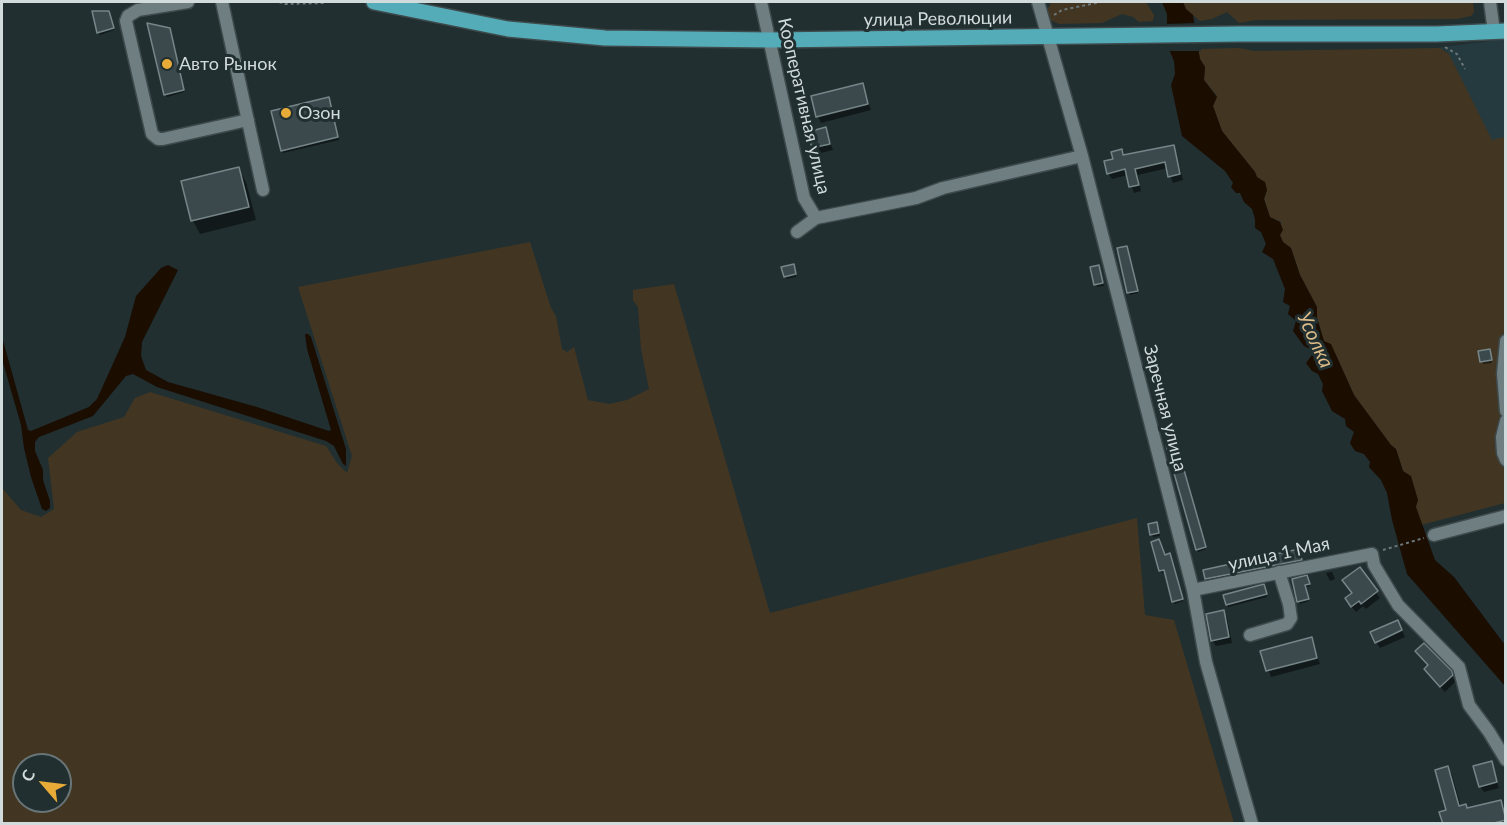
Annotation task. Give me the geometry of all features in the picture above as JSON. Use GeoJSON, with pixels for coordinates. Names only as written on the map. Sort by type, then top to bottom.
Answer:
{"type":"FeatureCollection","features":[{"type":"Feature","properties":{"kind":"main road","name":"улица Революции"},"geometry":{"type":"LineString","coordinates":[[374,2],[508,29],[604,38],[771,40],[1437,34],[1500,31]]}},
{"type":"Feature","properties":{"kind":"street"},"geometry":{"type":"LineString","coordinates":[[188,2],[138,10],[132,12],[126,21],[152,134],[163,139],[248,120]]}},
{"type":"Feature","properties":{"kind":"street"},"geometry":{"type":"LineString","coordinates":[[222,2],[263,190]]}},
{"type":"Feature","properties":{"kind":"street","name":"Кооперативная улица"},"geometry":{"type":"LineString","coordinates":[[761,2],[804,198],[816,218]]}},
{"type":"Feature","properties":{"kind":"street","name":"Заречная улица"},"geometry":{"type":"LineString","coordinates":[[1038,2],[1082,156],[1193,590],[1206,662],[1252,824]]}},
{"type":"Feature","properties":{"kind":"street"},"geometry":{"type":"LineString","coordinates":[[1490,2],[1500,31]]}},
{"type":"Feature","properties":{"kind":"street"},"geometry":{"type":"LineString","coordinates":[[797,232],[816,218],[916,198],[943,188],[1082,156]]}},
{"type":"Feature","properties":{"kind":"street"},"geometry":{"type":"LineString","coordinates":[[1506,341],[1503,374],[1506,411]]}},
{"type":"Feature","properties":{"kind":"street"},"geometry":{"type":"LineString","coordinates":[[1506,421],[1502,437],[1506,460]]}},
{"type":"Feature","properties":{"kind":"street"},"geometry":{"type":"LineString","coordinates":[[1434,535],[1506,516]]}},
{"type":"Feature","properties":{"kind":"street"},"geometry":{"type":"LineString","coordinates":[[1372,554],[1374,565],[1398,605],[1459,667],[1469,705],[1490,732],[1506,760]]}},
{"type":"Feature","properties":{"kind":"street","name":"улица 1 Мая"},"geometry":{"type":"LineString","coordinates":[[1193,590],[1372,554]]}},
{"type":"Feature","properties":{"kind":"street"},"geometry":{"type":"LineString","coordinates":[[1250,635],[1287,624],[1291,618],[1279,572]]}},
{"type":"Feature","properties":{"kind":"path"},"geometry":{"type":"LineString","coordinates":[[279,2],[285,4],[324,3]]}},
{"type":"Feature","properties":{"kind":"path"},"geometry":{"type":"LineString","coordinates":[[1044,21],[1062,10],[1101,2]]}},
{"type":"Feature","properties":{"kind":"path"},"geometry":{"type":"LineString","coordinates":[[1372,554],[1434,535]]}},
{"type":"Feature","properties":{"kind":"shaded area"},"geometry":{"type":"Polygon","coordinates":[[[1050,2],[1146,2],[1154,15],[1153,21],[1139,22],[1133,17],[1122,14],[1102,23],[1059,24],[1045,18],[1050,2]]]}},
{"type":"Feature","properties":{"kind":"shaded area"},"geometry":{"type":"Polygon","coordinates":[[[1183,2],[1473,2],[1474,12],[1471,16],[1457,19],[1256,20],[1239,23],[1227,12],[1212,19],[1200,21],[1186,9],[1183,2]]]}},
{"type":"Feature","properties":{"kind":"shaded area"},"geometry":{"type":"Polygon","coordinates":[[[1505,39],[1505,171],[1446,51],[1437,48],[1505,39]]]}},
{"type":"Feature","properties":{"kind":"shaded area"},"geometry":{"type":"Polygon","coordinates":[[[1239,48],[1254,51],[1440,48],[1449,54],[1492,140],[1505,137],[1505,503],[1421,525],[1396,449],[1354,395],[1336,355],[1324,341],[1317,318],[1317,307],[1300,275],[1291,248],[1283,242],[1280,235],[1281,222],[1270,217],[1264,199],[1267,190],[1222,131],[1213,106],[1217,96],[1204,80],[1205,67],[1198,49],[1239,48]]]}},
{"type":"Feature","properties":{"kind":"shaded area"},"geometry":{"type":"Polygon","coordinates":[[[530,242],[551,308],[556,316],[562,349],[567,352],[574,347],[588,400],[609,404],[627,400],[649,389],[641,349],[638,307],[633,300],[633,290],[674,284],[770,613],[1137,518],[1145,615],[1174,620],[1234,823],[2,823],[2,488],[21,510],[41,517],[54,509],[48,458],[77,432],[124,417],[135,398],[150,392],[326,446],[347,473],[352,456],[298,287],[530,242]]]}},
{"type":"Feature","properties":{"kind":"water","name":"Усолка"},"geometry":{"type":"Polygon","coordinates":[[[1162,2],[1183,2],[1186,9],[1193,15],[1200,59],[1205,67],[1204,80],[1217,97],[1213,106],[1222,131],[1257,177],[1265,182],[1267,190],[1264,199],[1270,217],[1280,222],[1283,230],[1280,235],[1283,242],[1291,248],[1300,275],[1317,307],[1317,318],[1324,341],[1331,344],[1354,395],[1396,449],[1403,471],[1411,476],[1418,500],[1416,507],[1435,560],[1454,577],[1505,645],[1505,686],[1407,574],[1387,493],[1381,480],[1369,467],[1370,462],[1364,454],[1355,451],[1350,443],[1354,432],[1346,426],[1345,419],[1332,411],[1322,391],[1323,384],[1318,374],[1312,371],[1306,363],[1312,355],[1312,350],[1304,346],[1293,331],[1296,321],[1288,314],[1290,306],[1283,302],[1285,289],[1273,259],[1262,252],[1266,244],[1261,232],[1255,228],[1252,209],[1244,202],[1240,193],[1236,193],[1231,187],[1233,183],[1225,171],[1182,136],[1171,85],[1175,74],[1174,61],[1167,45],[1167,14],[1162,2]]]}},
{"type":"Feature","properties":{"kind":"water"},"geometry":{"type":"Polygon","coordinates":[[[168,265],[178,270],[142,342],[141,356],[146,370],[168,382],[257,407],[329,431],[331,430],[307,349],[305,334],[308,334],[311,337],[346,449],[346,466],[334,446],[326,441],[157,387],[133,374],[126,376],[93,416],[39,437],[35,442],[35,451],[43,470],[43,480],[50,501],[50,508],[46,511],[42,509],[31,477],[21,425],[2,359],[2,337],[28,430],[31,431],[89,407],[97,399],[125,337],[136,296],[161,268],[168,265]]]}},
{"type":"Feature","properties":{"kind":"pier"},"geometry":{"type":"Polygon","coordinates":[[[1197,23],[1201,51],[1167,51],[1164,46],[1164,24],[1197,23]]]}},
{"type":"Feature","properties":{"kind":"building"},"geometry":{"type":"Polygon","coordinates":[[[92,11],[109,11],[114,28],[97,33],[92,11]]]}},
{"type":"Feature","properties":{"kind":"building","name":"Авто Рынок"},"geometry":{"type":"Polygon","coordinates":[[[147,23],[170,28],[184,90],[164,95],[147,23]]]}},
{"type":"Feature","properties":{"kind":"building"},"geometry":{"type":"Polygon","coordinates":[[[863,83],[868,104],[816,117],[811,96],[863,83]]]}},
{"type":"Feature","properties":{"kind":"building"},"geometry":{"type":"Polygon","coordinates":[[[329,97],[338,137],[281,151],[271,111],[329,97]]]}},
{"type":"Feature","properties":{"kind":"building"},"geometry":{"type":"Polygon","coordinates":[[[826,127],[830,144],[812,148],[808,132],[826,127]]]}},
{"type":"Feature","properties":{"kind":"building"},"geometry":{"type":"Polygon","coordinates":[[[1174,145],[1180,174],[1168,177],[1165,162],[1135,169],[1139,185],[1129,187],[1125,169],[1107,174],[1104,161],[1113,159],[1111,152],[1122,149],[1123,155],[1174,145]]]}},
{"type":"Feature","properties":{"kind":"building"},"geometry":{"type":"Polygon","coordinates":[[[239,167],[249,207],[191,221],[181,181],[239,167]]]}},
{"type":"Feature","properties":{"kind":"building"},"geometry":{"type":"Polygon","coordinates":[[[1127,246],[1138,291],[1127,293],[1117,248],[1127,246]]]}},
{"type":"Feature","properties":{"kind":"building"},"geometry":{"type":"Polygon","coordinates":[[[794,264],[796,274],[784,277],[781,267],[794,264]]]}},
{"type":"Feature","properties":{"kind":"building"},"geometry":{"type":"Polygon","coordinates":[[[1099,265],[1103,283],[1094,285],[1090,267],[1099,265]]]}},
{"type":"Feature","properties":{"kind":"building"},"geometry":{"type":"Polygon","coordinates":[[[1490,349],[1492,360],[1480,362],[1478,351],[1490,349]]]}},
{"type":"Feature","properties":{"kind":"building"},"geometry":{"type":"Polygon","coordinates":[[[1176,442],[1206,547],[1196,550],[1166,445],[1176,442]]]}},
{"type":"Feature","properties":{"kind":"building"},"geometry":{"type":"Polygon","coordinates":[[[1157,522],[1159,533],[1150,535],[1148,524],[1157,522]]]}},
{"type":"Feature","properties":{"kind":"building"},"geometry":{"type":"Polygon","coordinates":[[[1159,539],[1165,555],[1170,553],[1183,599],[1172,602],[1164,570],[1159,571],[1151,542],[1159,539]]]}},
{"type":"Feature","properties":{"kind":"building"},"geometry":{"type":"Polygon","coordinates":[[[1299,549],[1302,560],[1205,579],[1203,570],[1299,549]]]}},
{"type":"Feature","properties":{"kind":"building"},"geometry":{"type":"Polygon","coordinates":[[[1360,567],[1378,591],[1361,604],[1359,601],[1351,607],[1345,598],[1352,593],[1342,580],[1360,567]]]}},
{"type":"Feature","properties":{"kind":"building"},"geometry":{"type":"Polygon","coordinates":[[[1307,575],[1310,584],[1305,585],[1309,599],[1297,602],[1292,579],[1307,575]]]}},
{"type":"Feature","properties":{"kind":"building"},"geometry":{"type":"Polygon","coordinates":[[[1264,584],[1267,594],[1226,605],[1223,595],[1264,584]]]}},
{"type":"Feature","properties":{"kind":"building"},"geometry":{"type":"Polygon","coordinates":[[[1224,610],[1229,637],[1211,641],[1206,614],[1224,610]]]}},
{"type":"Feature","properties":{"kind":"building"},"geometry":{"type":"Polygon","coordinates":[[[1398,620],[1402,630],[1375,643],[1370,632],[1398,620]]]}},
{"type":"Feature","properties":{"kind":"building"},"geometry":{"type":"Polygon","coordinates":[[[1312,637],[1317,658],[1266,671],[1260,651],[1312,637]]]}},
{"type":"Feature","properties":{"kind":"building"},"geometry":{"type":"Polygon","coordinates":[[[1424,643],[1452,671],[1453,675],[1440,687],[1424,669],[1428,665],[1415,651],[1424,643]]]}},
{"type":"Feature","properties":{"kind":"building"},"geometry":{"type":"Polygon","coordinates":[[[1492,761],[1497,782],[1479,787],[1473,766],[1492,761]]]}},
{"type":"Feature","properties":{"kind":"building"},"geometry":{"type":"Polygon","coordinates":[[[1448,766],[1459,806],[1466,804],[1467,808],[1501,800],[1506,820],[1490,824],[1443,824],[1439,812],[1446,810],[1435,770],[1448,766]]]}},
{"type":"Feature","properties":{"kind":"place","name":"Авто Рынок"},"geometry":{"type":"Point","coordinates":[167,64]}},
{"type":"Feature","properties":{"kind":"place","name":"Озон"},"geometry":{"type":"Point","coordinates":[286,113]}}]}
